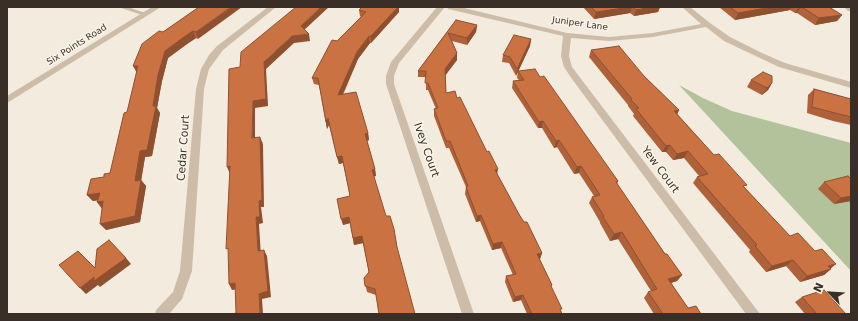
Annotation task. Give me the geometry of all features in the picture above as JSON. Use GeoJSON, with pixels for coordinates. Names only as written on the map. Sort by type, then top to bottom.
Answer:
{"type":"FeatureCollection","features":[{"type":"Feature","properties":{"kind":"street","name":"Six Points Road"},"geometry":{"type":"LineString","coordinates":[[7,100],[157,7]]}},
{"type":"Feature","properties":{"kind":"street","name":"Cedar Court"},"geometry":{"type":"LineString","coordinates":[[161,314],[178,295],[186,271],[200,89],[205,69],[212,57],[220,48],[272,7]]}},
{"type":"Feature","properties":{"kind":"street","name":"Ivey Court"},"geometry":{"type":"LineString","coordinates":[[441,7],[395,62],[391,71],[390,84],[468,314]]}},
{"type":"Feature","properties":{"kind":"street","name":"Juniper Lane"},"geometry":{"type":"LineString","coordinates":[[451,7],[567,35],[594,38],[623,38],[653,35],[707,25]]}},
{"type":"Feature","properties":{"kind":"street"},"geometry":{"type":"LineString","coordinates":[[686,7],[707,25],[744,48],[782,65],[851,85]]}},
{"type":"Feature","properties":{"kind":"street","name":"Yew Court"},"geometry":{"type":"LineString","coordinates":[[567,35],[565,56],[572,72],[754,314]]}},
{"type":"Feature","properties":{"kind":"lane"},"geometry":{"type":"LineString","coordinates":[[121,7],[145,14]]}},
{"type":"Feature","properties":{"kind":"green space"},"geometry":{"type":"Polygon","coordinates":[[[679,85],[732,111],[851,143],[851,271],[679,85]]]}},
{"type":"Feature","properties":{"kind":"building"},"geometry":{"type":"Polygon","coordinates":[[[199,7],[231,7],[196,32],[193,31],[165,51],[158,75],[153,106],[156,106],[147,150],[140,151],[135,181],[141,180],[135,216],[100,224],[103,201],[97,202],[100,193],[87,195],[91,179],[104,177],[104,174],[110,173],[124,113],[127,112],[138,66],[133,66],[142,44],[159,31],[163,32],[199,7]]]}},
{"type":"Feature","properties":{"kind":"building"},"geometry":{"type":"Polygon","coordinates":[[[296,7],[321,7],[301,26],[309,34],[292,36],[264,62],[266,99],[253,101],[252,138],[260,137],[262,200],[259,201],[260,217],[256,217],[258,251],[264,250],[268,291],[259,294],[260,314],[232,314],[236,313],[235,283],[229,284],[228,248],[226,249],[230,166],[227,167],[229,69],[240,67],[241,52],[296,7]]]}},
{"type":"Feature","properties":{"kind":"building"},"geometry":{"type":"Polygon","coordinates":[[[362,7],[398,7],[371,36],[369,36],[357,52],[338,95],[356,92],[368,133],[365,134],[375,169],[372,170],[386,216],[390,216],[394,229],[397,247],[415,314],[379,314],[375,289],[365,286],[364,278],[369,272],[362,236],[353,238],[349,217],[341,219],[337,199],[350,196],[342,156],[337,157],[328,118],[326,122],[318,78],[312,78],[332,40],[337,41],[366,12],[359,10],[362,7]]]}},
{"type":"Feature","properties":{"kind":"building"},"geometry":{"type":"Polygon","coordinates":[[[591,7],[631,7],[596,12],[591,7]]]}},
{"type":"Feature","properties":{"kind":"building"},"geometry":{"type":"Polygon","coordinates":[[[633,7],[652,7],[636,10],[633,7]]]}},
{"type":"Feature","properties":{"kind":"building"},"geometry":{"type":"Polygon","coordinates":[[[730,7],[772,7],[738,13],[730,7]]]}},
{"type":"Feature","properties":{"kind":"building"},"geometry":{"type":"Polygon","coordinates":[[[802,7],[829,7],[842,15],[819,18],[802,7]]]}},
{"type":"Feature","properties":{"kind":"building"},"geometry":{"type":"Polygon","coordinates":[[[456,20],[477,25],[467,38],[448,33],[457,53],[445,69],[446,93],[455,91],[457,98],[460,97],[487,152],[489,151],[498,169],[495,170],[520,216],[524,222],[527,222],[542,253],[537,254],[562,309],[560,309],[562,314],[532,314],[523,295],[515,297],[506,276],[516,274],[502,242],[493,244],[481,215],[477,216],[466,187],[468,186],[450,141],[446,141],[434,109],[438,108],[428,83],[425,83],[426,71],[418,71],[456,20]]]}},
{"type":"Feature","properties":{"kind":"building"},"geometry":{"type":"Polygon","coordinates":[[[514,35],[531,39],[517,69],[510,57],[503,55],[514,35]]]}},
{"type":"Feature","properties":{"kind":"building"},"geometry":{"type":"Polygon","coordinates":[[[619,46],[644,76],[679,110],[674,111],[714,155],[719,154],[747,185],[743,186],[790,236],[798,233],[815,251],[822,249],[836,264],[828,266],[831,269],[807,276],[793,260],[772,266],[755,246],[757,245],[697,177],[708,174],[688,151],[677,154],[670,145],[666,146],[636,109],[639,108],[631,100],[632,99],[591,50],[619,46]]]}},
{"type":"Feature","properties":{"kind":"building"},"geometry":{"type":"Polygon","coordinates":[[[535,69],[540,77],[544,76],[618,181],[616,182],[665,254],[667,254],[682,275],[668,279],[688,308],[696,306],[701,314],[663,314],[648,292],[657,289],[622,232],[614,234],[603,217],[604,216],[592,197],[600,195],[581,166],[577,167],[559,140],[556,141],[543,121],[539,122],[513,81],[524,80],[518,71],[535,69]]]}},
{"type":"Feature","properties":{"kind":"building"},"geometry":{"type":"Polygon","coordinates":[[[763,72],[772,76],[772,83],[767,88],[751,80],[763,72]]]}},
{"type":"Feature","properties":{"kind":"building"},"geometry":{"type":"Polygon","coordinates":[[[814,89],[851,99],[851,117],[812,107],[814,89]]]}},
{"type":"Feature","properties":{"kind":"building"},"geometry":{"type":"Polygon","coordinates":[[[848,176],[851,179],[851,196],[841,198],[824,182],[848,176]]]}},
{"type":"Feature","properties":{"kind":"building"},"geometry":{"type":"Polygon","coordinates":[[[109,240],[126,258],[94,281],[94,277],[80,288],[59,265],[78,251],[95,268],[97,249],[109,240]]]}},
{"type":"Feature","properties":{"kind":"building"},"geometry":{"type":"Polygon","coordinates":[[[824,290],[846,314],[817,314],[802,297],[824,290]]]}}]}
